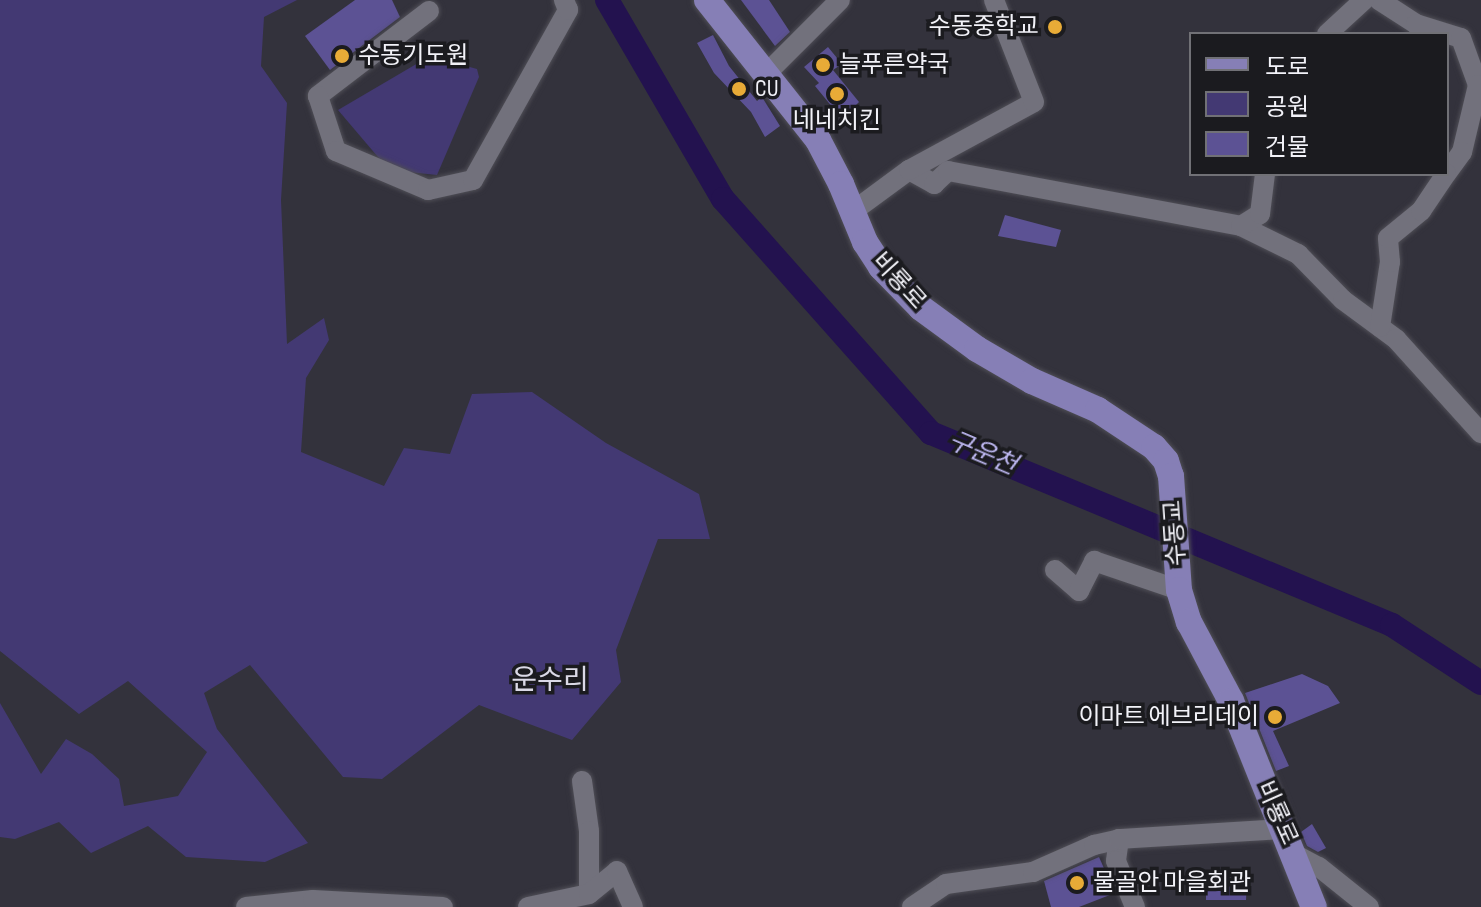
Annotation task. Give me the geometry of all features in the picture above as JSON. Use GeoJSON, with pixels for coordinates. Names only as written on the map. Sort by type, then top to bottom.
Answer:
{"type":"FeatureCollection","features":[{"type":"Feature","properties":{"kind":"main road","name":"비룡로"},"geometry":{"type":"LineString","coordinates":[[707,0],[818,140],[865,242],[881,267],[921,308],[977,349],[1032,381],[1098,410],[1154,447],[1166,461],[1171,476]]}},
{"type":"Feature","properties":{"kind":"main road","name":"수동교"},"geometry":{"type":"LineString","coordinates":[[1171,476],[1179,590]]}},
{"type":"Feature","properties":{"kind":"main road","name":"비룡로"},"geometry":{"type":"LineString","coordinates":[[1179,590],[1189,622],[1231,701],[1281,829],[1296,855],[1314,907]]}},
{"type":"Feature","properties":{"kind":"street"},"geometry":{"type":"LineString","coordinates":[[429,11],[318,96],[336,151],[428,190],[473,180],[568,10],[564,0]]}},
{"type":"Feature","properties":{"kind":"street"},"geometry":{"type":"LineString","coordinates":[[767,73],[840,0]]}},
{"type":"Feature","properties":{"kind":"street"},"geometry":{"type":"LineString","coordinates":[[852,212],[909,170],[1034,102],[994,0]]}},
{"type":"Feature","properties":{"kind":"street"},"geometry":{"type":"LineString","coordinates":[[1329,32],[1364,0]]}},
{"type":"Feature","properties":{"kind":"street"},"geometry":{"type":"LineString","coordinates":[[1379,0],[1416,24],[1442,32]]}},
{"type":"Feature","properties":{"kind":"street"},"geometry":{"type":"LineString","coordinates":[[1449,34],[1461,38],[1478,85],[1462,152],[1449,170]]}},
{"type":"Feature","properties":{"kind":"street"},"geometry":{"type":"LineString","coordinates":[[909,170],[934,184],[948,171],[1241,226],[1298,254],[1343,300],[1380,327],[1440,384],[1481,433]]}},
{"type":"Feature","properties":{"kind":"street"},"geometry":{"type":"LineString","coordinates":[[1241,226],[1260,214],[1265,176]]}},
{"type":"Feature","properties":{"kind":"street"},"geometry":{"type":"LineString","coordinates":[[1380,327],[1390,262],[1388,238],[1421,211],[1445,176]]}},
{"type":"Feature","properties":{"kind":"street"},"geometry":{"type":"LineString","coordinates":[[1055,570],[1079,591],[1094,561],[1179,590]]}},
{"type":"Feature","properties":{"kind":"street"},"geometry":{"type":"LineString","coordinates":[[582,781],[589,831],[589,894]]}},
{"type":"Feature","properties":{"kind":"street"},"geometry":{"type":"LineString","coordinates":[[912,907],[946,884],[1033,872],[1094,845],[1119,839],[1281,829]]}},
{"type":"Feature","properties":{"kind":"street"},"geometry":{"type":"LineString","coordinates":[[1119,839],[1116,861],[1135,907]]}},
{"type":"Feature","properties":{"kind":"street"},"geometry":{"type":"LineString","coordinates":[[1296,855],[1319,867],[1369,907]]}},
{"type":"Feature","properties":{"kind":"street"},"geometry":{"type":"LineString","coordinates":[[528,907],[589,894],[617,871],[633,907]]}},
{"type":"Feature","properties":{"kind":"street"},"geometry":{"type":"LineString","coordinates":[[255,907],[313,900],[443,907]]}},
{"type":"Feature","properties":{"kind":"green space"},"geometry":{"type":"Polygon","coordinates":[[[0,0],[297,0],[264,17],[261,66],[287,103],[281,200],[287,344],[324,318],[329,340],[306,378],[301,452],[384,486],[404,448],[450,454],[472,394],[532,392],[606,443],[699,494],[710,539],[658,539],[616,650],[621,682],[572,740],[479,705],[382,779],[343,777],[250,665],[204,693],[217,729],[308,843],[265,862],[186,857],[148,826],[91,853],[59,822],[15,839],[0,837],[0,703],[41,774],[66,739],[92,754],[119,779],[124,806],[178,796],[207,752],[128,681],[79,714],[0,651],[0,0]]]}},
{"type":"Feature","properties":{"kind":"green space"},"geometry":{"type":"Polygon","coordinates":[[[430,56],[477,69],[479,77],[437,175],[389,170],[338,110],[430,56]]]}},
{"type":"Feature","properties":{"kind":"building","name":"수동기도원"},"geometry":{"type":"Polygon","coordinates":[[[355,0],[392,0],[400,17],[330,70],[305,36],[355,0]]]}},
{"type":"Feature","properties":{"kind":"building"},"geometry":{"type":"Polygon","coordinates":[[[741,0],[769,0],[790,32],[775,46],[741,0]]]}},
{"type":"Feature","properties":{"kind":"building"},"geometry":{"type":"Polygon","coordinates":[[[713,35],[729,66],[757,101],[762,97],[780,126],[765,137],[751,112],[714,73],[697,43],[713,35]]]}},
{"type":"Feature","properties":{"kind":"building","name":"네네치킨"},"geometry":{"type":"Polygon","coordinates":[[[828,47],[842,64],[833,70],[859,102],[842,119],[815,86],[819,83],[804,67],[828,47]]]}},
{"type":"Feature","properties":{"kind":"building"},"geometry":{"type":"Polygon","coordinates":[[[1005,215],[1061,230],[1056,247],[998,236],[1005,215]]]}},
{"type":"Feature","properties":{"kind":"building","name":"이마트 에브리데이"},"geometry":{"type":"Polygon","coordinates":[[[1302,674],[1328,686],[1340,703],[1273,731],[1289,766],[1276,771],[1245,693],[1302,674]]]}},
{"type":"Feature","properties":{"kind":"building"},"geometry":{"type":"Polygon","coordinates":[[[1312,824],[1326,848],[1318,852],[1307,846],[1301,832],[1312,824]]]}},
{"type":"Feature","properties":{"kind":"building","name":"물골안 마을회관"},"geometry":{"type":"Polygon","coordinates":[[[1099,857],[1115,893],[1079,907],[1051,907],[1044,881],[1099,857]]]}},
{"type":"Feature","properties":{"kind":"building"},"geometry":{"type":"Polygon","coordinates":[[[1247,880],[1246,900],[1206,900],[1206,881],[1247,880]]]}},
{"type":"Feature","properties":{"kind":"waterway","name":"구운천"},"geometry":{"type":"LineString","coordinates":[[607,0],[723,199],[931,433],[1392,625],[1481,683]]}},
{"type":"Feature","properties":{"kind":"place","name":"수동중학교"},"geometry":{"type":"Point","coordinates":[1055,27]}},
{"type":"Feature","properties":{"kind":"place","name":"수동기도원"},"geometry":{"type":"Point","coordinates":[342,56]}},
{"type":"Feature","properties":{"kind":"place","name":"늘푸른약국"},"geometry":{"type":"Point","coordinates":[823,65]}},
{"type":"Feature","properties":{"kind":"place","name":"CU"},"geometry":{"type":"Point","coordinates":[739,89]}},
{"type":"Feature","properties":{"kind":"place","name":"네네치킨"},"geometry":{"type":"Point","coordinates":[837,94]}},
{"type":"Feature","properties":{"kind":"place","name":"이마트 에브리데이"},"geometry":{"type":"Point","coordinates":[1275,717]}},
{"type":"Feature","properties":{"kind":"place","name":"물골안 마을회관"},"geometry":{"type":"Point","coordinates":[1077,883]}},
{"type":"Feature","properties":{"kind":"district","name":"운수리"},"geometry":{"type":"Point","coordinates":[550,681]}}]}
